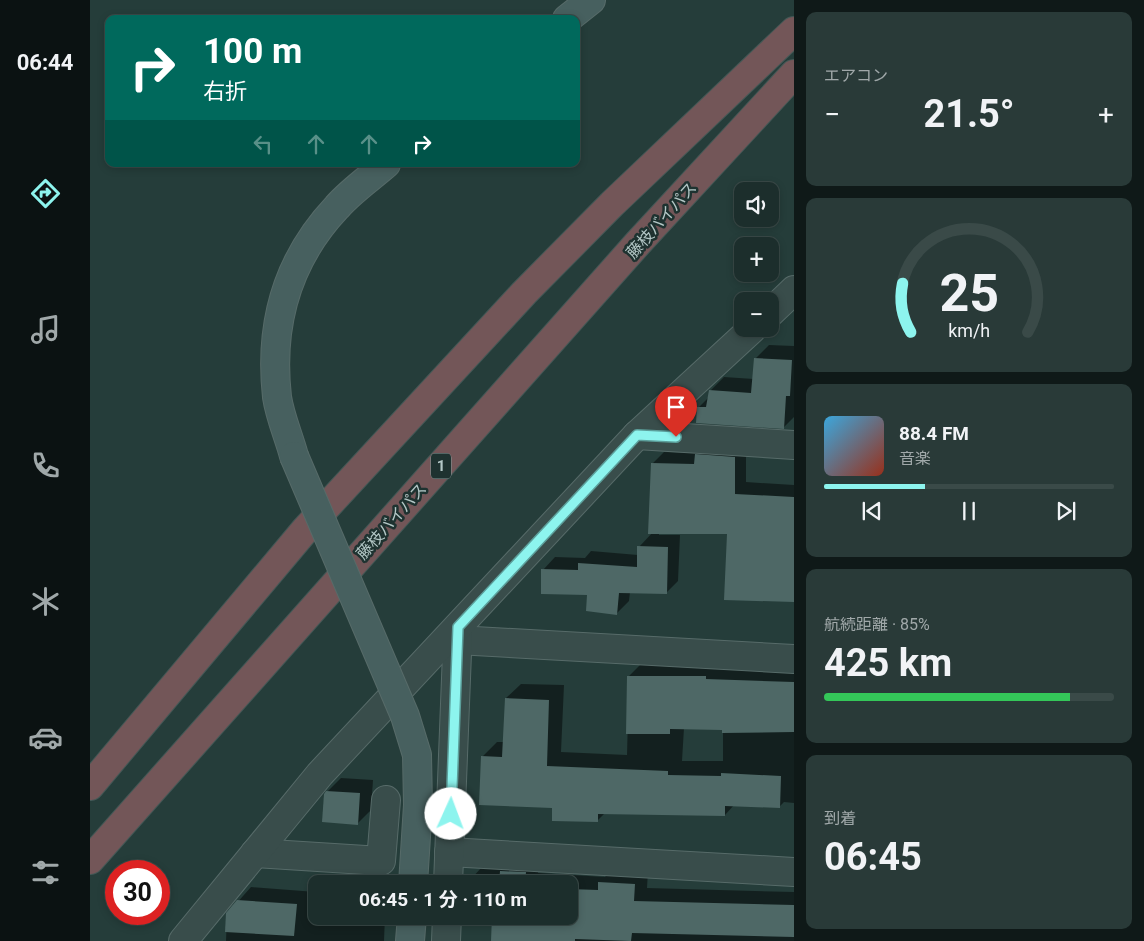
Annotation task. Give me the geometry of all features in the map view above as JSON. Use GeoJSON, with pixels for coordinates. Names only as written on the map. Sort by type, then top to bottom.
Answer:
{"type":"FeatureCollection","features":[{"type":"Feature","properties":{"kind":"highway"},"geometry":{"type":"LineString","coordinates":[[90,786],[305,530],[524,293],[612,204],[794,31]]}},
{"type":"Feature","properties":{"kind":"highway","name":"藤枝バイパス"},"geometry":{"type":"LineString","coordinates":[[90,860],[638,244],[794,74]]}},
{"type":"Feature","properties":{"kind":"street"},"geometry":{"type":"LineString","coordinates":[[572,15],[591,0]]}},
{"type":"Feature","properties":{"kind":"street"},"geometry":{"type":"LineString","coordinates":[[382,167],[338,205],[313,234],[297,262],[284,296],[275,341],[277,399],[294,456],[404,716],[417,755],[418,805],[414,875]]}},
{"type":"Feature","properties":{"kind":"street"},"geometry":{"type":"LineString","coordinates":[[779,304],[794,290]]}},
{"type":"Feature","properties":{"kind":"street"},"geometry":{"type":"LineString","coordinates":[[184,941],[320,774],[458,633],[637,435],[743,337]]}},
{"type":"Feature","properties":{"kind":"street"},"geometry":{"type":"LineString","coordinates":[[637,435],[794,445]]}},
{"type":"Feature","properties":{"kind":"street"},"geometry":{"type":"LineString","coordinates":[[458,633],[794,659]]}},
{"type":"Feature","properties":{"kind":"street"},"geometry":{"type":"LineString","coordinates":[[448,875],[458,633]]}},
{"type":"Feature","properties":{"kind":"street"},"geometry":{"type":"LineString","coordinates":[[255,853],[381,861],[386,800]]}},
{"type":"Feature","properties":{"kind":"street"},"geometry":{"type":"LineString","coordinates":[[449,852],[794,872]]}},
{"type":"Feature","properties":{"kind":"street"},"geometry":{"type":"LineString","coordinates":[[410,941],[411,925]]}},
{"type":"Feature","properties":{"kind":"street"},"geometry":{"type":"LineString","coordinates":[[446,941],[447,925]]}},
{"type":"Feature","properties":{"kind":"building"},"geometry":{"type":"Polygon","coordinates":[[[754,358],[792,360],[790,396],[786,396],[784,429],[696,423],[697,407],[706,407],[709,390],[751,393],[754,358]]]}},
{"type":"Feature","properties":{"kind":"building"},"geometry":{"type":"Polygon","coordinates":[[[695,454],[735,457],[735,494],[794,497],[794,602],[724,600],[727,534],[648,534],[651,463],[694,464],[695,454]]]}},
{"type":"Feature","properties":{"kind":"building"},"geometry":{"type":"Polygon","coordinates":[[[637,546],[668,547],[667,594],[619,593],[617,615],[586,611],[587,595],[541,594],[541,569],[578,570],[578,563],[637,567],[637,546]]]}},
{"type":"Feature","properties":{"kind":"building"},"geometry":{"type":"Polygon","coordinates":[[[627,676],[706,676],[706,679],[794,682],[794,732],[722,733],[722,730],[670,729],[670,734],[626,734],[627,676]]]}},
{"type":"Feature","properties":{"kind":"building"},"geometry":{"type":"Polygon","coordinates":[[[505,698],[549,700],[547,766],[668,771],[668,775],[721,776],[721,773],[781,776],[780,808],[725,806],[725,816],[598,814],[598,822],[552,821],[552,808],[479,805],[481,756],[502,757],[505,698]]]}},
{"type":"Feature","properties":{"kind":"building"},"geometry":{"type":"Polygon","coordinates":[[[326,791],[360,793],[358,825],[322,822],[324,794],[326,791]]]}},
{"type":"Feature","properties":{"kind":"building"},"geometry":{"type":"Polygon","coordinates":[[[500,871],[526,872],[526,875],[500,875],[500,871]]]}},
{"type":"Feature","properties":{"kind":"building"},"geometry":{"type":"Polygon","coordinates":[[[598,882],[635,884],[634,901],[794,905],[794,937],[632,933],[631,941],[575,939],[575,941],[491,941],[492,925],[578,925],[578,889],[598,890],[598,882]]]}},
{"type":"Feature","properties":{"kind":"building"},"geometry":{"type":"Polygon","coordinates":[[[237,900],[297,904],[294,936],[225,932],[226,913],[237,900]]]}},
{"type":"Feature","properties":{"kind":"route"},"geometry":{"type":"LineString","coordinates":[[451,814],[458,627],[637,435],[676,437]]}}]}
